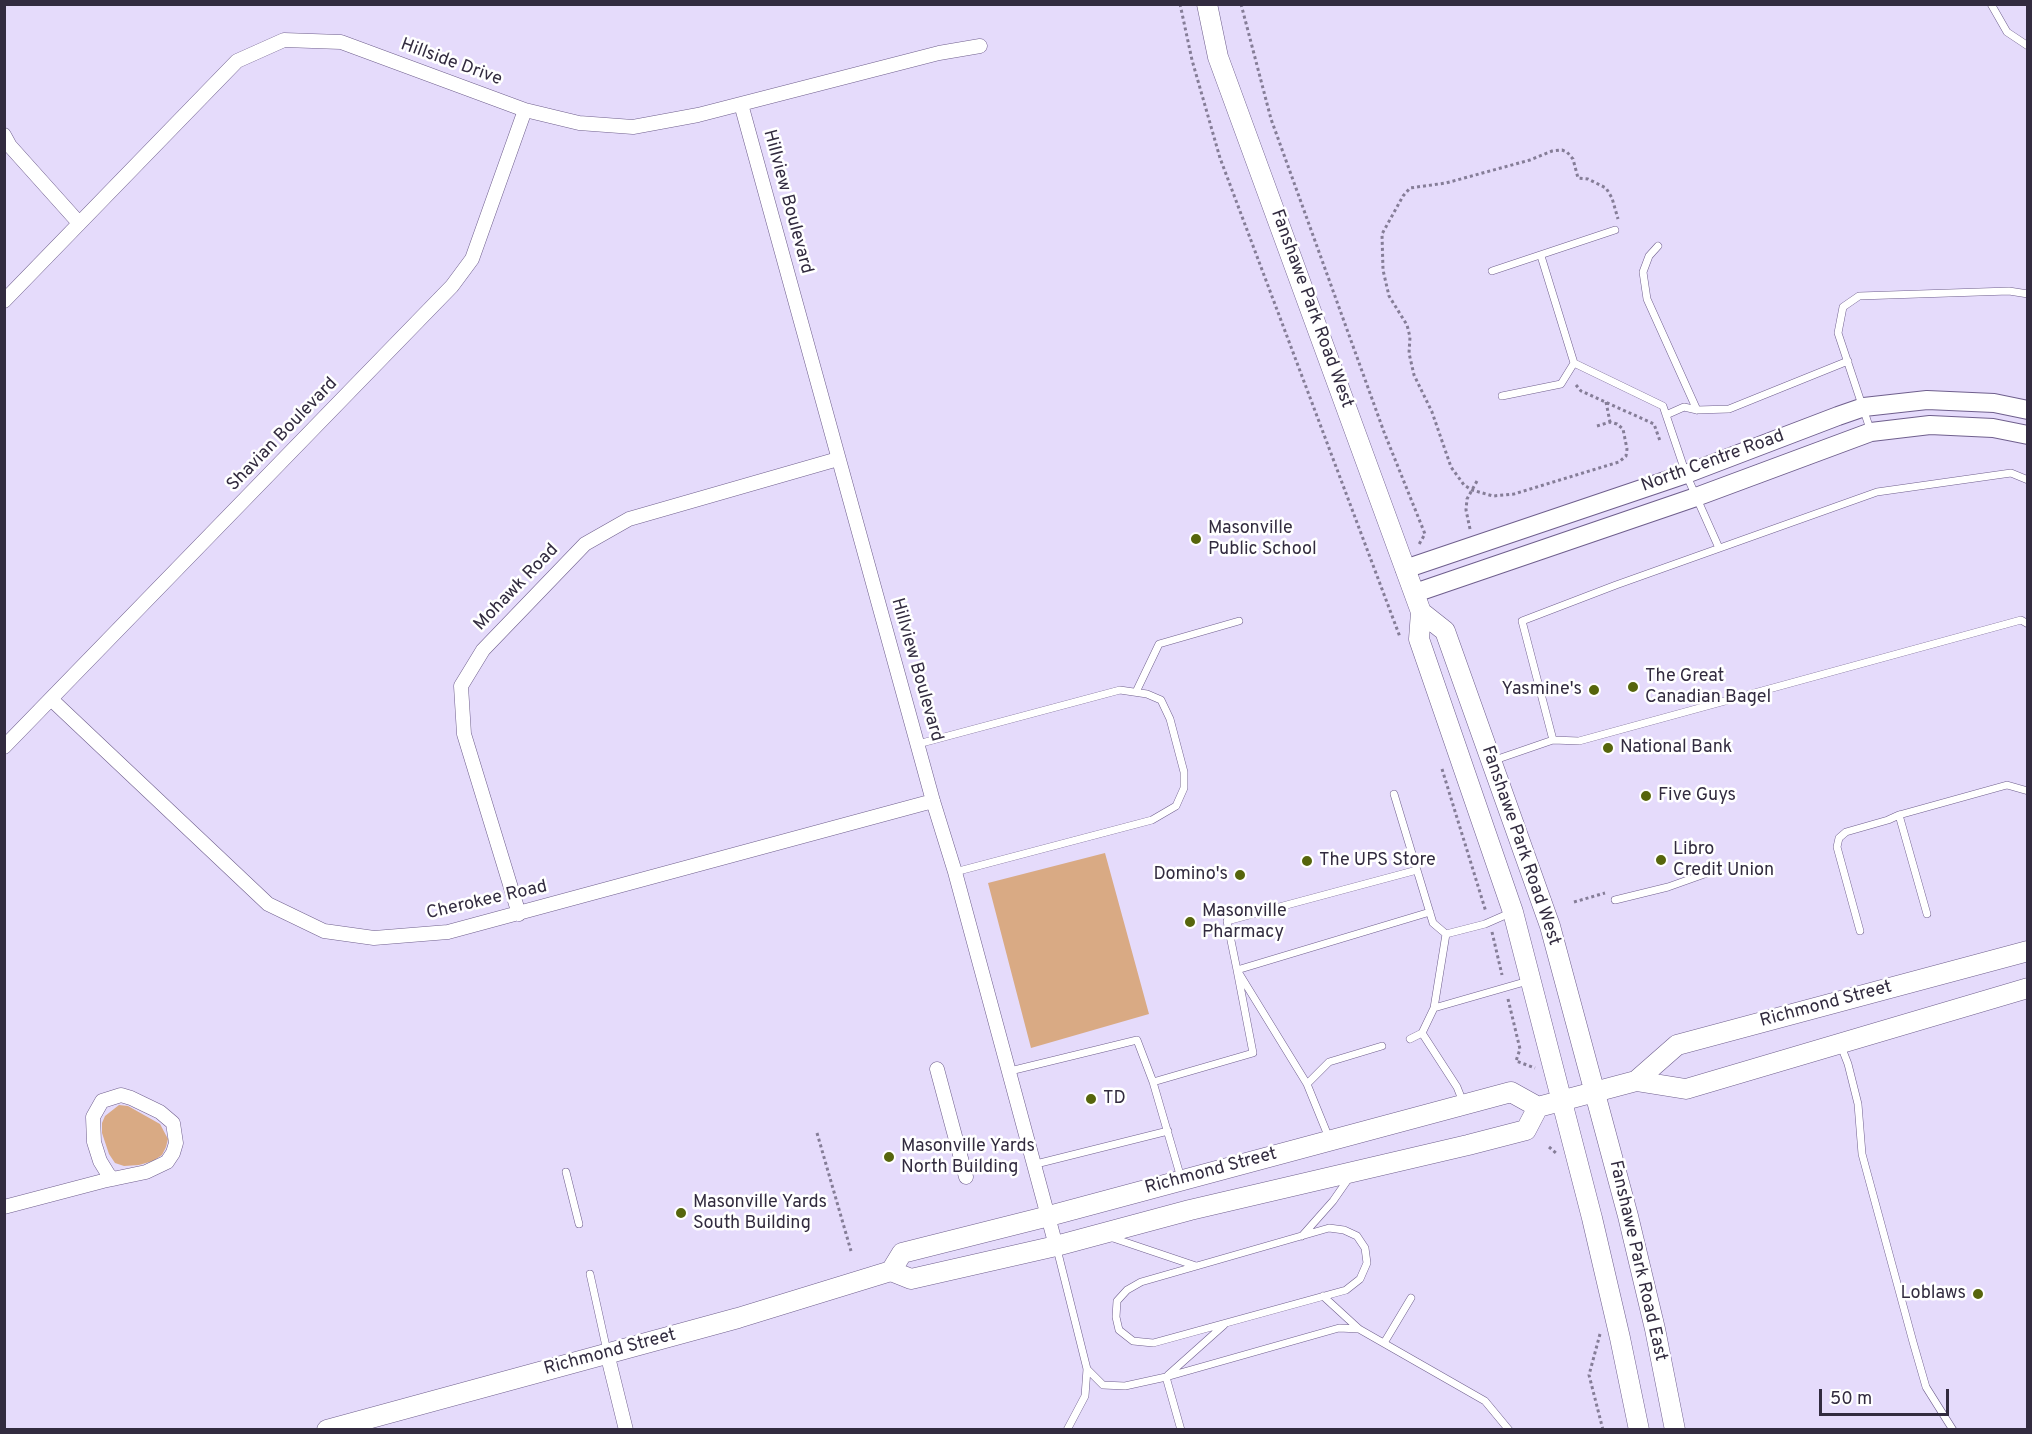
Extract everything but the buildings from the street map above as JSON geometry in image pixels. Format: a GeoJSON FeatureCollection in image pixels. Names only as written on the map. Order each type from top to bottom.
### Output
{"type":"FeatureCollection","features":[{"type":"Feature","properties":{"kind":"main road","name":"Fanshawe Park Road West"},"geometry":{"type":"LineString","coordinates":[[1207,4],[1218,57],[1418,603],[1419,639],[1513,912],[1562,1102]]}},
{"type":"Feature","properties":{"kind":"main road","name":"Fanshawe Park Road West"},"geometry":{"type":"LineString","coordinates":[[1418,603],[1445,631],[1550,926],[1596,1093]]}},
{"type":"Feature","properties":{"kind":"main road","name":"Richmond Street"},"geometry":{"type":"LineString","coordinates":[[891,1271],[902,1252],[1049,1216],[1511,1092],[1538,1107],[1596,1093],[1636,1081],[1677,1045],[2028,951]]}},
{"type":"Feature","properties":{"kind":"main road","name":"Richmond Street"},"geometry":{"type":"LineString","coordinates":[[1636,1081],[1686,1089],[2028,988]]}},
{"type":"Feature","properties":{"kind":"main road","name":"Fanshawe Park Road East"},"geometry":{"type":"LineString","coordinates":[[1596,1093],[1652,1318],[1675,1430]]}},
{"type":"Feature","properties":{"kind":"main road","name":"Fanshawe Park Road East"},"geometry":{"type":"LineString","coordinates":[[1562,1102],[1620,1338],[1639,1430]]}},
{"type":"Feature","properties":{"kind":"main road","name":"Richmond Street"},"geometry":{"type":"LineString","coordinates":[[327,1430],[738,1318],[891,1271],[911,1279],[1103,1235],[1190,1210],[1526,1130],[1538,1107]]}},
{"type":"Feature","properties":{"kind":"street","name":"Hillside Drive"},"geometry":{"type":"LineString","coordinates":[[4,301],[237,61],[284,40],[341,42],[525,110],[579,123],[633,127],[698,115],[939,52],[980,45]]}},
{"type":"Feature","properties":{"kind":"street","name":"Hillview Boulevard"},"geometry":{"type":"LineString","coordinates":[[741,104],[933,801],[1010,1071],[1056,1246]]}},
{"type":"Feature","properties":{"kind":"street","name":"Shavian Boulevard"},"geometry":{"type":"LineString","coordinates":[[4,747],[452,286],[472,259],[525,110]]}},
{"type":"Feature","properties":{"kind":"street"},"geometry":{"type":"LineString","coordinates":[[4,135],[10,146],[79,223]]}},
{"type":"Feature","properties":{"kind":"street","name":"North Centre Road"},"geometry":{"type":"LineString","coordinates":[[1405,569],[1686,474],[1864,407],[1927,400],[1994,403],[2028,410]]}},
{"type":"Feature","properties":{"kind":"street","name":"North Centre Road"},"geometry":{"type":"LineString","coordinates":[[1418,603],[1872,432],[1930,425],[1993,428],[2028,435]]}},
{"type":"Feature","properties":{"kind":"street","name":"Mohawk Road"},"geometry":{"type":"LineString","coordinates":[[519,914],[464,734],[461,687],[483,650],[585,544],[629,519],[838,459]]}},
{"type":"Feature","properties":{"kind":"street","name":"Cherokee Road"},"geometry":{"type":"LineString","coordinates":[[52,700],[268,904],[324,931],[374,938],[448,932],[933,801]]}},
{"type":"Feature","properties":{"kind":"street"},"geometry":{"type":"LineString","coordinates":[[937,1069],[966,1177]]}},
{"type":"Feature","properties":{"kind":"street"},"geometry":{"type":"LineString","coordinates":[[4,1208],[157,1169],[167,1162],[173,1154],[176,1143],[172,1123],[160,1112],[121,1095],[102,1101],[93,1117],[94,1142],[100,1161],[113,1179]]}},
{"type":"Feature","properties":{"kind":"street"},"geometry":{"type":"LineString","coordinates":[[607,1353],[626,1430]]}},
{"type":"Feature","properties":{"kind":"lane"},"geometry":{"type":"LineString","coordinates":[[1991,4],[2007,32],[2028,46]]}},
{"type":"Feature","properties":{"kind":"lane"},"geometry":{"type":"LineString","coordinates":[[1492,271],[1615,230]]}},
{"type":"Feature","properties":{"kind":"lane"},"geometry":{"type":"LineString","coordinates":[[1658,246],[1649,256],[1643,272],[1647,299],[1697,410]]}},
{"type":"Feature","properties":{"kind":"lane"},"geometry":{"type":"LineString","coordinates":[[1541,256],[1574,363],[1663,406],[1686,474],[1719,548]]}},
{"type":"Feature","properties":{"kind":"lane"},"geometry":{"type":"LineString","coordinates":[[1872,432],[1838,333],[1843,307],[1860,296],[2009,291],[2028,294]]}},
{"type":"Feature","properties":{"kind":"lane"},"geometry":{"type":"LineString","coordinates":[[1666,415],[1684,407],[1697,410],[1729,409],[1848,361]]}},
{"type":"Feature","properties":{"kind":"lane"},"geometry":{"type":"LineString","coordinates":[[1502,396],[1561,384],[1574,363]]}},
{"type":"Feature","properties":{"kind":"lane"},"geometry":{"type":"LineString","coordinates":[[1553,740],[1522,621],[1877,492],[2011,473],[2028,480]]}},
{"type":"Feature","properties":{"kind":"lane"},"geometry":{"type":"LineString","coordinates":[[1491,761],[1553,740],[1579,741],[2020,620],[2028,624]]}},
{"type":"Feature","properties":{"kind":"lane"},"geometry":{"type":"LineString","coordinates":[[1136,692],[1159,644],[1239,621]]}},
{"type":"Feature","properties":{"kind":"lane"},"geometry":{"type":"LineString","coordinates":[[918,744],[1120,690],[1136,692],[1161,700],[1170,718],[1184,772],[1184,788],[1176,806],[1152,820],[955,872]]}},
{"type":"Feature","properties":{"kind":"lane"},"geometry":{"type":"LineString","coordinates":[[1860,932],[1837,847],[1839,838],[1846,832],[2007,785],[2028,791]]}},
{"type":"Feature","properties":{"kind":"lane"},"geometry":{"type":"LineString","coordinates":[[1394,794],[1433,923],[1446,934]]}},
{"type":"Feature","properties":{"kind":"lane"},"geometry":{"type":"LineString","coordinates":[[1899,815],[1927,914]]}},
{"type":"Feature","properties":{"kind":"lane"},"geometry":{"type":"LineString","coordinates":[[1153,1082],[1253,1053],[1227,921],[1417,870]]}},
{"type":"Feature","properties":{"kind":"lane"},"geometry":{"type":"LineString","coordinates":[[1615,900],[1668,887],[1713,871]]}},
{"type":"Feature","properties":{"kind":"lane"},"geometry":{"type":"LineString","coordinates":[[1237,970],[1430,912]]}},
{"type":"Feature","properties":{"kind":"lane"},"geometry":{"type":"LineString","coordinates":[[1446,934],[1490,922],[1513,912]]}},
{"type":"Feature","properties":{"kind":"lane"},"geometry":{"type":"LineString","coordinates":[[1410,1039],[1422,1033],[1434,1008],[1446,934]]}},
{"type":"Feature","properties":{"kind":"lane"},"geometry":{"type":"LineString","coordinates":[[1237,970],[1307,1084],[1330,1140]]}},
{"type":"Feature","properties":{"kind":"lane"},"geometry":{"type":"LineString","coordinates":[[1434,1008],[1531,980]]}},
{"type":"Feature","properties":{"kind":"lane"},"geometry":{"type":"LineString","coordinates":[[1422,1033],[1457,1087],[1464,1105]]}},
{"type":"Feature","properties":{"kind":"lane"},"geometry":{"type":"LineString","coordinates":[[1010,1071],[1137,1040],[1153,1082],[1181,1180]]}},
{"type":"Feature","properties":{"kind":"lane"},"geometry":{"type":"LineString","coordinates":[[1840,1043],[1858,1104],[1862,1154],[1867,1174],[1926,1387],[1953,1430]]}},
{"type":"Feature","properties":{"kind":"lane"},"geometry":{"type":"LineString","coordinates":[[1307,1084],[1329,1062],[1382,1046]]}},
{"type":"Feature","properties":{"kind":"lane"},"geometry":{"type":"LineString","coordinates":[[1035,1164],[1168,1131]]}},
{"type":"Feature","properties":{"kind":"lane"},"geometry":{"type":"LineString","coordinates":[[566,1172],[579,1224]]}},
{"type":"Feature","properties":{"kind":"lane"},"geometry":{"type":"LineString","coordinates":[[1302,1236],[1333,1201],[1353,1172]]}},
{"type":"Feature","properties":{"kind":"lane"},"geometry":{"type":"LineString","coordinates":[[1329,1228],[1344,1230],[1357,1236],[1365,1248],[1367,1263],[1360,1279],[1346,1290],[1153,1343],[1133,1341],[1119,1330],[1116,1317],[1117,1301],[1127,1290],[1141,1282],[1196,1266],[1329,1228]]}},
{"type":"Feature","properties":{"kind":"lane"},"geometry":{"type":"LineString","coordinates":[[1103,1235],[1196,1266]]}},
{"type":"Feature","properties":{"kind":"lane"},"geometry":{"type":"LineString","coordinates":[[1056,1246],[1087,1368],[1085,1396],[1067,1430]]}},
{"type":"Feature","properties":{"kind":"lane"},"geometry":{"type":"LineString","coordinates":[[590,1274],[607,1353]]}},
{"type":"Feature","properties":{"kind":"lane"},"geometry":{"type":"LineString","coordinates":[[1323,1296],[1359,1329],[1485,1401],[1509,1430]]}},
{"type":"Feature","properties":{"kind":"lane"},"geometry":{"type":"LineString","coordinates":[[1384,1343],[1411,1298]]}},
{"type":"Feature","properties":{"kind":"lane"},"geometry":{"type":"LineString","coordinates":[[1166,1377],[1227,1322]]}},
{"type":"Feature","properties":{"kind":"lane"},"geometry":{"type":"LineString","coordinates":[[1087,1368],[1102,1385],[1125,1386],[1166,1377],[1339,1328],[1359,1329]]}},
{"type":"Feature","properties":{"kind":"lane"},"geometry":{"type":"LineString","coordinates":[[1166,1377],[1181,1430]]}},
{"type":"Feature","properties":{"kind":"path"},"geometry":{"type":"LineString","coordinates":[[1180,4],[1192,60],[1220,158],[1401,640]]}},
{"type":"Feature","properties":{"kind":"path"},"geometry":{"type":"LineString","coordinates":[[1241,4],[1271,119],[1282,151],[1384,432],[1425,534],[1405,569]]}},
{"type":"Feature","properties":{"kind":"path"},"geometry":{"type":"LineString","coordinates":[[1597,426],[1610,423],[1617,424],[1623,429],[1627,449],[1626,456],[1619,462],[1514,494],[1492,496],[1472,490],[1458,478],[1451,467],[1432,412],[1414,375],[1409,353],[1410,337],[1407,325],[1389,296],[1382,262],[1382,234],[1403,196],[1410,188],[1446,183],[1562,150],[1573,159],[1578,178],[1587,179],[1606,188],[1612,198],[1621,229],[1615,230]]}},
{"type":"Feature","properties":{"kind":"path"},"geometry":{"type":"LineString","coordinates":[[1576,385],[1581,391],[1654,424],[1661,442]]}},
{"type":"Feature","properties":{"kind":"path"},"geometry":{"type":"LineString","coordinates":[[1606,402],[1610,423]]}},
{"type":"Feature","properties":{"kind":"path"},"geometry":{"type":"LineString","coordinates":[[1470,529],[1466,510],[1467,499],[1478,481]]}},
{"type":"Feature","properties":{"kind":"path"},"geometry":{"type":"LineString","coordinates":[[1441,764],[1490,922],[1520,1049],[1516,1060],[1535,1068]]}},
{"type":"Feature","properties":{"kind":"path"},"geometry":{"type":"LineString","coordinates":[[1574,902],[1607,892]]}},
{"type":"Feature","properties":{"kind":"path"},"geometry":{"type":"LineString","coordinates":[[817,1133],[851,1251]]}},
{"type":"Feature","properties":{"kind":"path"},"geometry":{"type":"LineString","coordinates":[[1550,1147],[1558,1156]]}},
{"type":"Feature","properties":{"kind":"path"},"geometry":{"type":"LineString","coordinates":[[1601,1326],[1589,1375],[1603,1430]]}},
{"type":"Feature","properties":{"kind":"shaded area"},"geometry":{"type":"Polygon","coordinates":[[[1105,853],[1149,1014],[1031,1048],[988,883],[1105,853]]]}},
{"type":"Feature","properties":{"kind":"shaded area"},"geometry":{"type":"Polygon","coordinates":[[[119,1105],[128,1106],[160,1124],[168,1139],[162,1155],[153,1161],[139,1165],[124,1166],[115,1163],[109,1154],[102,1133],[102,1123],[105,1116],[119,1105]]]}},
{"type":"Feature","properties":{"kind":"place","name":"Masonville Public School"},"geometry":{"type":"Point","coordinates":[1196,539]}},
{"type":"Feature","properties":{"kind":"place","name":"The Great Canadian Bagel"},"geometry":{"type":"Point","coordinates":[1633,687]}},
{"type":"Feature","properties":{"kind":"place","name":"Yasmine's"},"geometry":{"type":"Point","coordinates":[1594,690]}},
{"type":"Feature","properties":{"kind":"place","name":"National Bank"},"geometry":{"type":"Point","coordinates":[1608,748]}},
{"type":"Feature","properties":{"kind":"place","name":"Five Guys"},"geometry":{"type":"Point","coordinates":[1646,796]}},
{"type":"Feature","properties":{"kind":"place","name":"Libro Credit Union"},"geometry":{"type":"Point","coordinates":[1661,860]}},
{"type":"Feature","properties":{"kind":"place","name":"The UPS Store"},"geometry":{"type":"Point","coordinates":[1307,861]}},
{"type":"Feature","properties":{"kind":"place","name":"Domino's"},"geometry":{"type":"Point","coordinates":[1240,875]}},
{"type":"Feature","properties":{"kind":"place","name":"Masonville Pharmacy"},"geometry":{"type":"Point","coordinates":[1190,922]}},
{"type":"Feature","properties":{"kind":"place","name":"TD"},"geometry":{"type":"Point","coordinates":[1091,1099]}},
{"type":"Feature","properties":{"kind":"place","name":"Masonville Yards North Building"},"geometry":{"type":"Point","coordinates":[889,1157]}},
{"type":"Feature","properties":{"kind":"place","name":"Masonville Yards South Building"},"geometry":{"type":"Point","coordinates":[681,1213]}},
{"type":"Feature","properties":{"kind":"place","name":"Loblaws"},"geometry":{"type":"Point","coordinates":[1978,1294]}}]}
